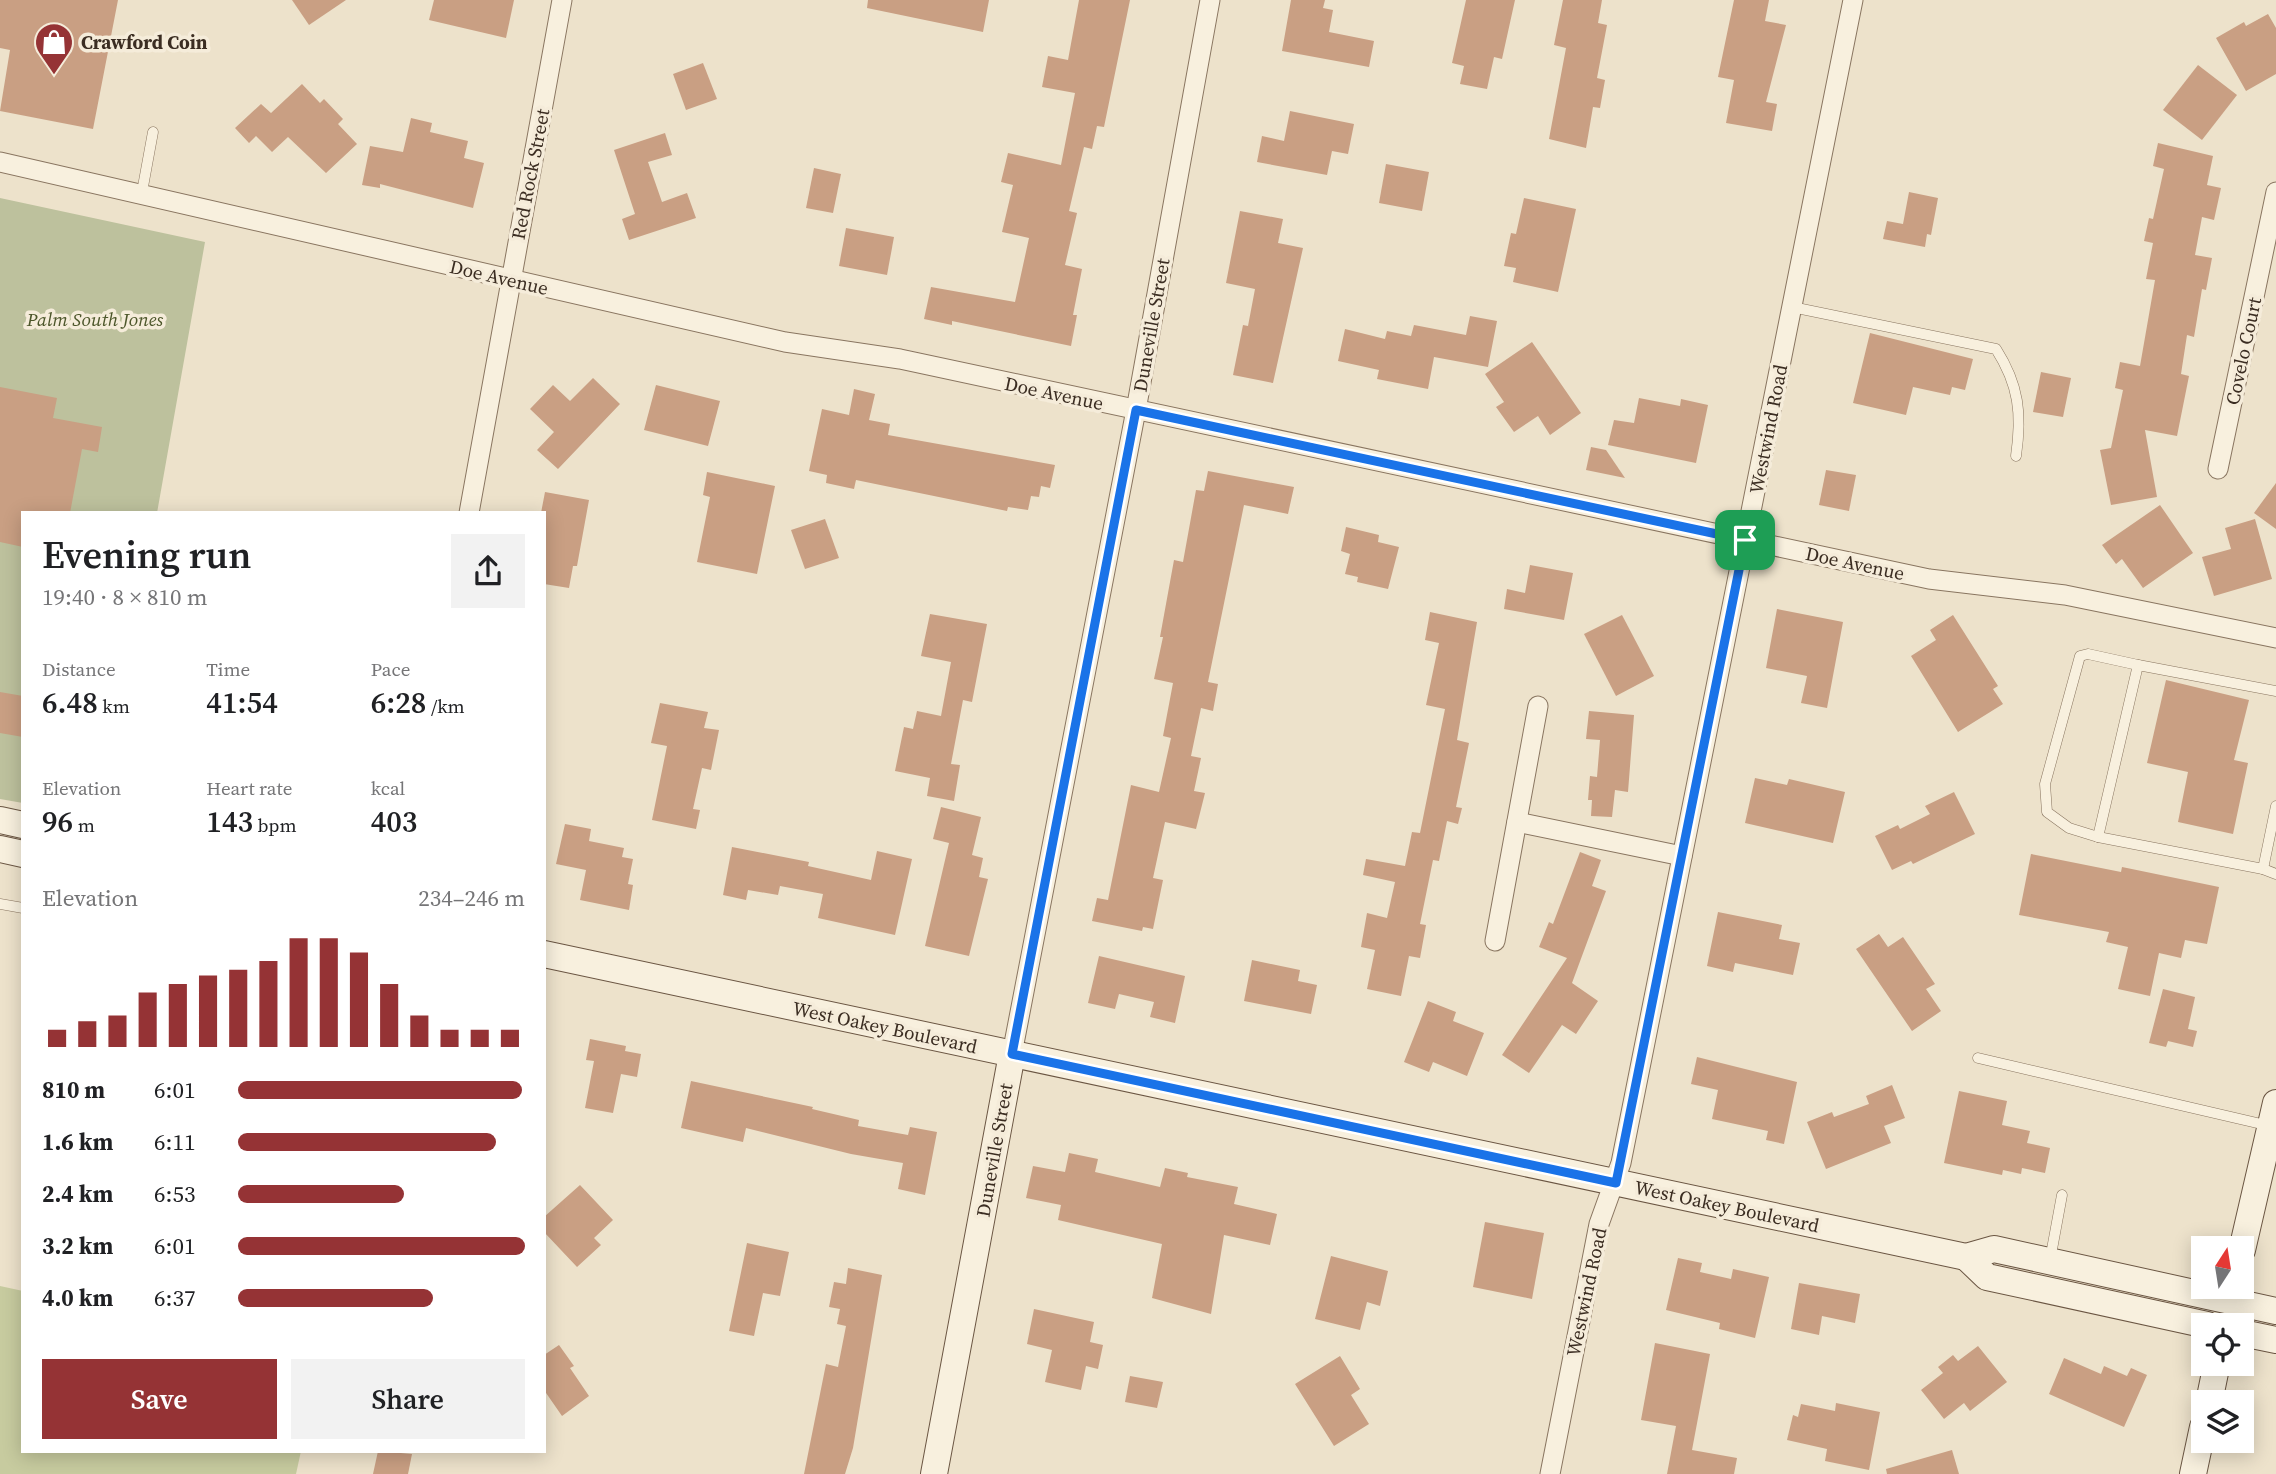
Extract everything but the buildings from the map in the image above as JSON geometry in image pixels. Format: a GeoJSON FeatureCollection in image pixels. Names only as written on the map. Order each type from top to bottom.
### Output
{"type":"FeatureCollection","features":[{"type":"Feature","properties":{"kind":"main road"},"geometry":{"type":"LineString","coordinates":[[0,820],[21,825]]}},
{"type":"Feature","properties":{"kind":"main road"},"geometry":{"type":"LineString","coordinates":[[0,849],[21,854]]}},
{"type":"Feature","properties":{"kind":"main road","name":"West Oakey Boulevard"},"geometry":{"type":"LineString","coordinates":[[546,954],[1966,1257],[1994,1249],[2229,1304],[2276,1311]]}},
{"type":"Feature","properties":{"kind":"main road","name":"Duneville Street"},"geometry":{"type":"LineString","coordinates":[[934,1474],[1012,1054]]}},
{"type":"Feature","properties":{"kind":"main road"},"geometry":{"type":"LineString","coordinates":[[2246,1236],[2270,1159],[2273,1114]]}},
{"type":"Feature","properties":{"kind":"main road","name":"West Oakey Boulevard"},"geometry":{"type":"LineString","coordinates":[[1966,1257],[1987,1276],[2191,1321]]}},
{"type":"Feature","properties":{"kind":"main road"},"geometry":{"type":"LineString","coordinates":[[2254,1335],[2276,1340]]}},
{"type":"Feature","properties":{"kind":"main road"},"geometry":{"type":"LineString","coordinates":[[2193,1474],[2197,1453]]}},
{"type":"Feature","properties":{"kind":"street","name":"Red Rock Street"},"geometry":{"type":"LineString","coordinates":[[469,511],[562,0]]}},
{"type":"Feature","properties":{"kind":"street","name":"Duneville Street"},"geometry":{"type":"LineString","coordinates":[[1012,1054],[1136,410],[1210,0]]}},
{"type":"Feature","properties":{"kind":"street","name":"Westwind Road"},"geometry":{"type":"LineString","coordinates":[[1550,1474],[1599,1224],[1616,1183],[1853,0]]}},
{"type":"Feature","properties":{"kind":"street","name":"Doe Avenue"},"geometry":{"type":"LineString","coordinates":[[0,162],[142,192],[785,342],[900,359],[1929,579],[2065,595],[2276,638]]}},
{"type":"Feature","properties":{"kind":"street","name":"Covelo Court"},"geometry":{"type":"LineString","coordinates":[[2218,469],[2274,214],[2276,192]]}},
{"type":"Feature","properties":{"kind":"street"},"geometry":{"type":"LineString","coordinates":[[1495,941],[1538,706]]}},
{"type":"Feature","properties":{"kind":"street"},"geometry":{"type":"LineString","coordinates":[[1517,822],[1682,856]]}},
{"type":"Feature","properties":{"kind":"lane"},"geometry":{"type":"LineString","coordinates":[[142,192],[153,132]]}},
{"type":"Feature","properties":{"kind":"lane"},"geometry":{"type":"LineString","coordinates":[[1792,307],[1996,349],[2012,375],[2021,423],[2016,456]]}},
{"type":"Feature","properties":{"kind":"lane"},"geometry":{"type":"LineString","coordinates":[[2276,691],[2088,654],[2080,656],[2045,784],[2047,813],[2069,828],[2098,837],[2263,869],[2276,874]]}},
{"type":"Feature","properties":{"kind":"lane"},"geometry":{"type":"LineString","coordinates":[[2098,837],[2138,665]]}},
{"type":"Feature","properties":{"kind":"lane"},"geometry":{"type":"LineString","coordinates":[[2263,869],[2276,806]]}},
{"type":"Feature","properties":{"kind":"lane"},"geometry":{"type":"LineString","coordinates":[[0,904],[21,908]]}},
{"type":"Feature","properties":{"kind":"lane"},"geometry":{"type":"LineString","coordinates":[[1978,1058],[2273,1114]]}},
{"type":"Feature","properties":{"kind":"lane"},"geometry":{"type":"LineString","coordinates":[[2050,1261],[2062,1195]]}},
{"type":"Feature","properties":{"kind":"green space","name":"Palm South Jones"},"geometry":{"type":"Polygon","coordinates":[[[0,198],[205,242],[157,511],[21,511],[21,803],[0,799],[0,198]]]}},
{"type":"Feature","properties":{"kind":"green space"},"geometry":{"type":"Polygon","coordinates":[[[0,1286],[21,1291],[21,1453],[301,1453],[296,1474],[0,1474],[0,1286]]]}},
{"type":"Feature","properties":{"kind":"place","name":"Crawford Coin"},"geometry":{"type":"Point","coordinates":[54,76]}},
{"type":"Feature","properties":{"kind":"route"},"geometry":{"type":"LineString","coordinates":[[1136,410],[1745,540],[1616,1183],[1012,1054],[1136,410]]}}]}
